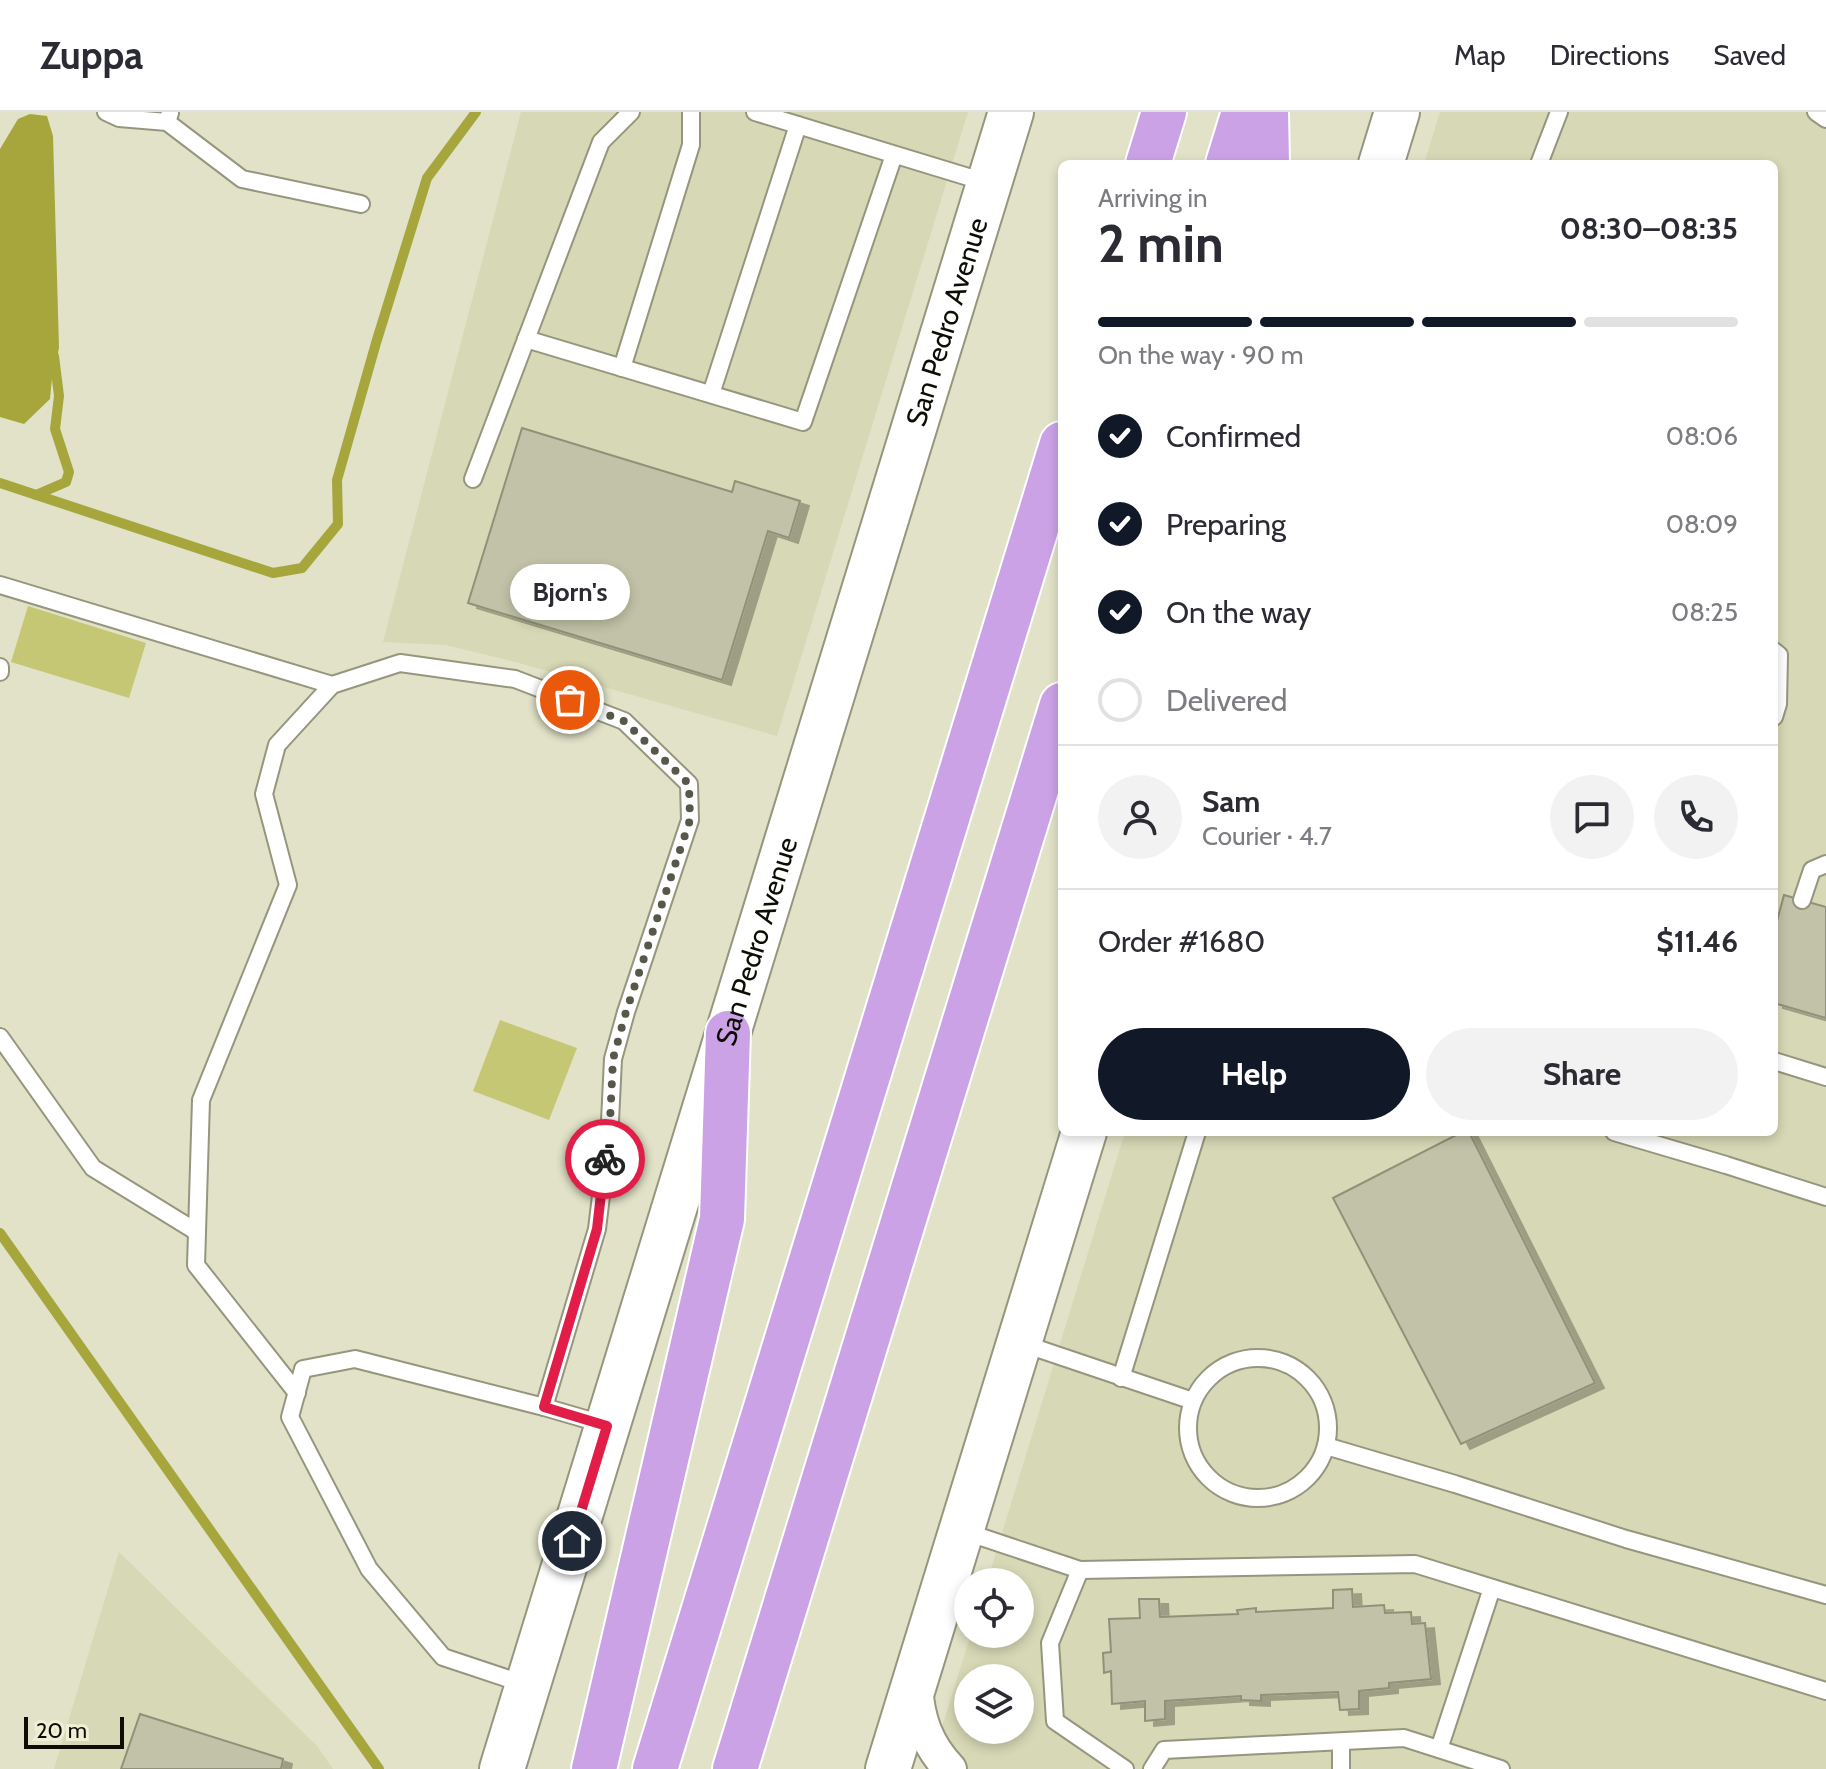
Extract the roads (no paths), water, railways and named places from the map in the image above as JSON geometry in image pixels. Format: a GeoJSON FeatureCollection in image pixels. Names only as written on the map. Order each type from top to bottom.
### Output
{"type":"FeatureCollection","features":[{"type":"Feature","properties":{"kind":"highway"},"geometry":{"type":"LineString","coordinates":[[1149,160],[1164,112]]}},
{"type":"Feature","properties":{"kind":"highway"},"geometry":{"type":"LineString","coordinates":[[1229,160],[1244,112]]}},
{"type":"Feature","properties":{"kind":"highway"},"geometry":{"type":"LineString","coordinates":[[1266,112],[1267,160]]}},
{"type":"Feature","properties":{"kind":"highway"},"geometry":{"type":"LineString","coordinates":[[655,1769],[1058,457]]}},
{"type":"Feature","properties":{"kind":"highway"},"geometry":{"type":"LineString","coordinates":[[735,1769],[1058,718]]}},
{"type":"Feature","properties":{"kind":"highway"},"geometry":{"type":"LineString","coordinates":[[594,1769],[722,1219],[728,1033]]}},
{"type":"Feature","properties":{"kind":"main road","name":"San Pedro Avenue"},"geometry":{"type":"LineString","coordinates":[[502,1769],[1011,112]]}},
{"type":"Feature","properties":{"kind":"main road"},"geometry":{"type":"LineString","coordinates":[[1382,160],[1397,112]]}},
{"type":"Feature","properties":{"kind":"main road"},"geometry":{"type":"LineString","coordinates":[[888,1769],[1083,1136]]}},
{"type":"Feature","properties":{"kind":"street"},"geometry":{"type":"LineString","coordinates":[[915,1680],[924,1730],[930,1744],[950,1769]]}},
{"type":"Feature","properties":{"kind":"lane"},"geometry":{"type":"LineString","coordinates":[[106,112],[119,118],[169,117],[242,179],[361,204]]}},
{"type":"Feature","properties":{"kind":"lane"},"geometry":{"type":"LineString","coordinates":[[473,479],[601,142],[631,112]]}},
{"type":"Feature","properties":{"kind":"lane"},"geometry":{"type":"LineString","coordinates":[[622,368],[691,145],[691,112]]}},
{"type":"Feature","properties":{"kind":"lane"},"geometry":{"type":"LineString","coordinates":[[755,112],[989,184]]}},
{"type":"Feature","properties":{"kind":"lane"},"geometry":{"type":"LineString","coordinates":[[1541,160],[1559,112]]}},
{"type":"Feature","properties":{"kind":"lane"},"geometry":{"type":"LineString","coordinates":[[1816,112],[1826,119]]}},
{"type":"Feature","properties":{"kind":"lane"},"geometry":{"type":"LineString","coordinates":[[711,394],[798,125]]}},
{"type":"Feature","properties":{"kind":"lane"},"geometry":{"type":"LineString","coordinates":[[526,339],[803,422],[894,155]]}},
{"type":"Feature","properties":{"kind":"lane"},"geometry":{"type":"LineString","coordinates":[[0,585],[332,685]]}},
{"type":"Feature","properties":{"kind":"lane"},"geometry":{"type":"LineString","coordinates":[[1778,654],[1778,704]]}},
{"type":"Feature","properties":{"kind":"lane"},"geometry":{"type":"LineString","coordinates":[[297,1393],[196,1265],[201,1100],[288,885],[264,794],[277,745],[332,685],[400,663],[515,679],[624,721],[689,784],[690,820],[613,1059],[610,1121],[597,1229],[544,1407]]}},
{"type":"Feature","properties":{"kind":"lane"},"geometry":{"type":"LineString","coordinates":[[1802,900],[1812,870],[1826,864]]}},
{"type":"Feature","properties":{"kind":"lane"},"geometry":{"type":"LineString","coordinates":[[0,1037],[93,1168],[197,1232]]}},
{"type":"Feature","properties":{"kind":"lane"},"geometry":{"type":"LineString","coordinates":[[1778,1062],[1826,1077]]}},
{"type":"Feature","properties":{"kind":"lane"},"geometry":{"type":"LineString","coordinates":[[1121,1378],[1196,1136]]}},
{"type":"Feature","properties":{"kind":"lane"},"geometry":{"type":"LineString","coordinates":[[1628,1136],[1826,1197]]}},
{"type":"Feature","properties":{"kind":"lane"},"geometry":{"type":"LineString","coordinates":[[1019,1342],[1193,1401]]}},
{"type":"Feature","properties":{"kind":"lane"},"geometry":{"type":"LineString","coordinates":[[1262,1358],[1283,1362],[1302,1373],[1317,1389],[1326,1409],[1326,1446],[1314,1470],[1298,1486],[1277,1495],[1255,1498],[1233,1493],[1213,1482],[1199,1465],[1190,1445],[1188,1423],[1193,1401],[1204,1382],[1220,1368],[1240,1360],[1262,1358]]}},
{"type":"Feature","properties":{"kind":"lane"},"geometry":{"type":"LineString","coordinates":[[528,1685],[443,1657],[369,1569],[290,1417],[303,1369],[355,1359],[607,1426]]}},
{"type":"Feature","properties":{"kind":"lane"},"geometry":{"type":"LineString","coordinates":[[1326,1446],[1626,1539],[1826,1595]]}},
{"type":"Feature","properties":{"kind":"lane"},"geometry":{"type":"LineString","coordinates":[[962,1530],[1080,1570],[1415,1564],[1826,1691]]}},
{"type":"Feature","properties":{"kind":"lane"},"geometry":{"type":"LineString","coordinates":[[1080,1570],[1050,1643],[1055,1721],[1125,1769]]}},
{"type":"Feature","properties":{"kind":"lane"},"geometry":{"type":"LineString","coordinates":[[1439,1749],[1492,1588]]}},
{"type":"Feature","properties":{"kind":"lane"},"geometry":{"type":"LineString","coordinates":[[1152,1769],[1164,1750],[1404,1738],[1501,1769]]}},
{"type":"Feature","properties":{"kind":"lane"},"geometry":{"type":"LineString","coordinates":[[1341,1742],[1341,1769]]}},
{"type":"Feature","properties":{"kind":"waterway"},"geometry":{"type":"LineString","coordinates":[[0,483],[273,573],[302,568],[338,524],[337,480],[427,178],[476,112]]}},
{"type":"Feature","properties":{"kind":"waterway"},"geometry":{"type":"LineString","coordinates":[[36,495],[66,482],[69,472],[55,429],[59,396],[54,356]]}},
{"type":"Feature","properties":{"kind":"waterway"},"geometry":{"type":"LineString","coordinates":[[0,1233],[379,1769]]}},
{"type":"Feature","properties":{"kind":"place","name":"Bjorn's"},"geometry":{"type":"Point","coordinates":[570,700]}}]}
